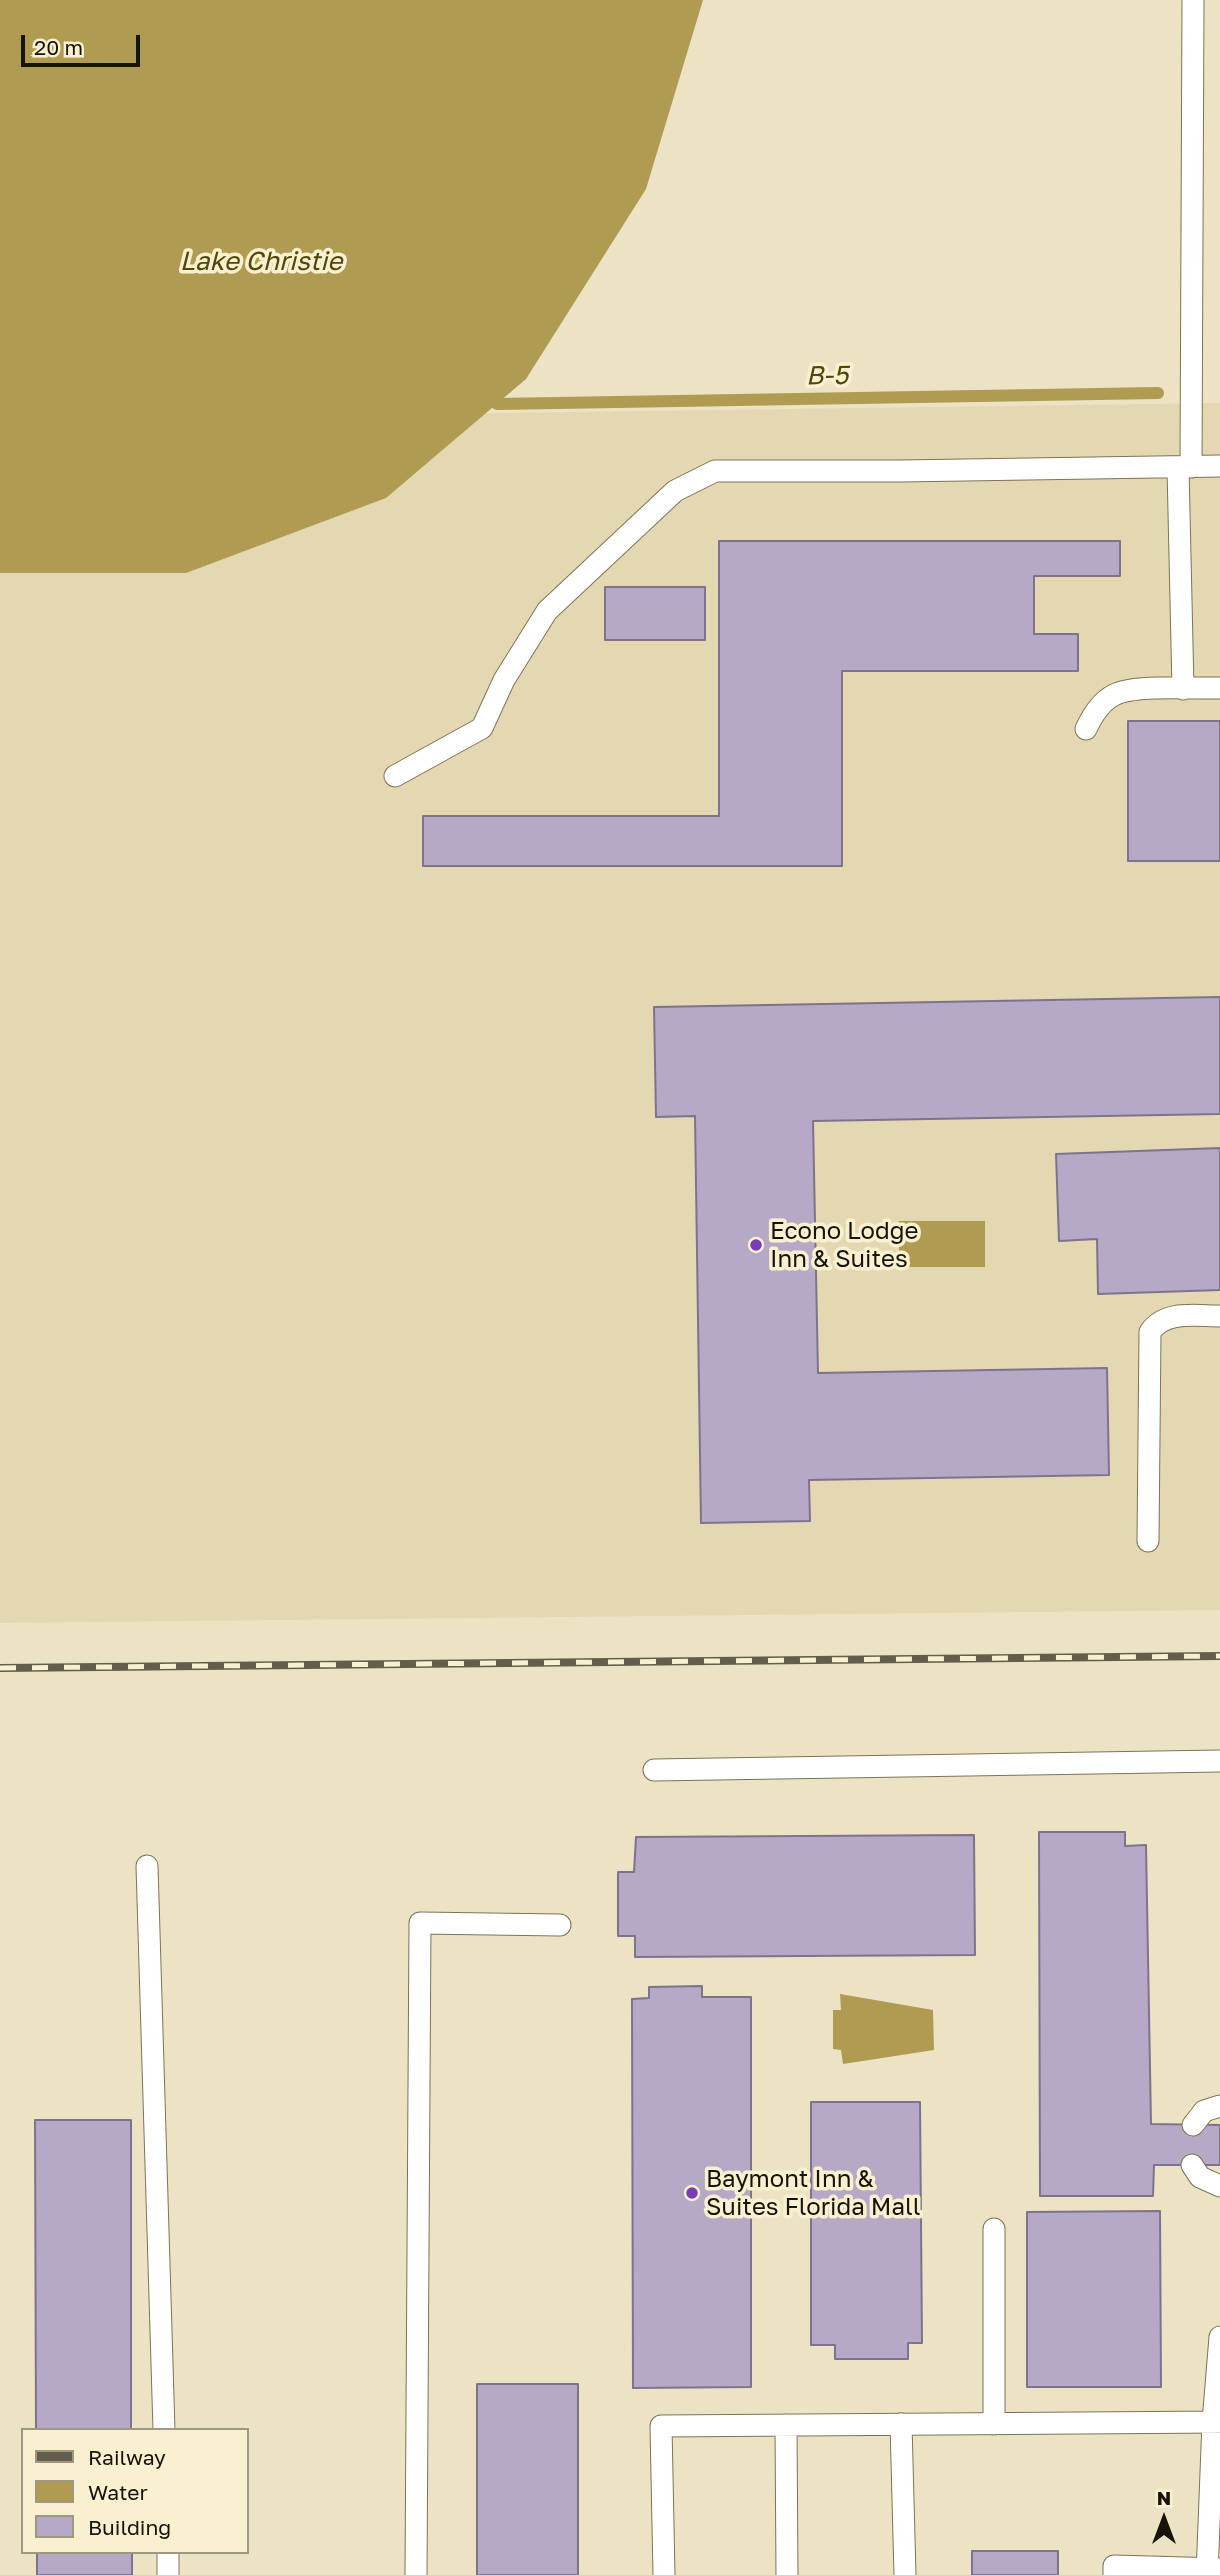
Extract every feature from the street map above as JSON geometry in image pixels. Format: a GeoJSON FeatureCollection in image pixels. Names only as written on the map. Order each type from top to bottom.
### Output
{"type":"FeatureCollection","features":[{"type":"Feature","properties":{"kind":"lane"},"geometry":{"type":"LineString","coordinates":[[1183,689],[1193,0]]}},
{"type":"Feature","properties":{"kind":"lane"},"geometry":{"type":"LineString","coordinates":[[395,776],[482,728],[504,680],[547,611],[675,491],[715,471],[1220,466]]}},
{"type":"Feature","properties":{"kind":"lane"},"geometry":{"type":"LineString","coordinates":[[1086,729],[1101,704],[1114,695],[1130,690],[1220,688]]}},
{"type":"Feature","properties":{"kind":"lane"},"geometry":{"type":"LineString","coordinates":[[1148,1541],[1150,1332],[1156,1323],[1166,1318],[1220,1316]]}},
{"type":"Feature","properties":{"kind":"lane"},"geometry":{"type":"LineString","coordinates":[[654,1770],[1220,1761]]}},
{"type":"Feature","properties":{"kind":"lane"},"geometry":{"type":"LineString","coordinates":[[147,1866],[164,2428]]}},
{"type":"Feature","properties":{"kind":"lane"},"geometry":{"type":"LineString","coordinates":[[416,2575],[420,1923],[560,1925]]}},
{"type":"Feature","properties":{"kind":"lane"},"geometry":{"type":"LineString","coordinates":[[1193,2124],[1204,2111],[1220,2106]]}},
{"type":"Feature","properties":{"kind":"lane"},"geometry":{"type":"LineString","coordinates":[[1192,2165],[1200,2177],[1220,2186]]}},
{"type":"Feature","properties":{"kind":"lane"},"geometry":{"type":"LineString","coordinates":[[993,2424],[994,2229]]}},
{"type":"Feature","properties":{"kind":"lane"},"geometry":{"type":"LineString","coordinates":[[1114,2575],[1114,2566],[1211,2571],[1220,2337]]}},
{"type":"Feature","properties":{"kind":"lane"},"geometry":{"type":"LineString","coordinates":[[664,2575],[662,2426],[1216,2422]]}},
{"type":"Feature","properties":{"kind":"lane"},"geometry":{"type":"LineString","coordinates":[[901,2424],[905,2575]]}},
{"type":"Feature","properties":{"kind":"lane"},"geometry":{"type":"LineString","coordinates":[[786,2425],[787,2575]]}},
{"type":"Feature","properties":{"kind":"lane"},"geometry":{"type":"LineString","coordinates":[[168,2554],[168,2575]]}},
{"type":"Feature","properties":{"kind":"shaded area"},"geometry":{"type":"Polygon","coordinates":[[[1220,403],[1220,1610],[0,1623],[0,420],[1220,403]]]}},
{"type":"Feature","properties":{"kind":"water","name":"Lake Christie"},"geometry":{"type":"Polygon","coordinates":[[[0,0],[703,0],[646,189],[526,379],[386,498],[186,573],[0,573],[0,0]]]}},
{"type":"Feature","properties":{"kind":"water"},"geometry":{"type":"Polygon","coordinates":[[[899,1221],[985,1221],[985,1267],[899,1267],[899,1221]]]}},
{"type":"Feature","properties":{"kind":"water"},"geometry":{"type":"Polygon","coordinates":[[[840,1994],[933,2010],[934,2050],[843,2064],[841,2050],[833,2049],[833,2010],[841,2010],[840,1994]]]}},
{"type":"Feature","properties":{"kind":"building"},"geometry":{"type":"Polygon","coordinates":[[[719,541],[1120,541],[1120,576],[1034,576],[1034,634],[1078,634],[1078,671],[842,671],[842,866],[423,866],[423,816],[719,816],[719,541]]]}},
{"type":"Feature","properties":{"kind":"building"},"geometry":{"type":"Polygon","coordinates":[[[605,587],[705,587],[705,640],[605,640],[605,587]]]}},
{"type":"Feature","properties":{"kind":"building"},"geometry":{"type":"Polygon","coordinates":[[[1128,721],[1220,721],[1220,861],[1128,861],[1128,721]]]}},
{"type":"Feature","properties":{"kind":"building","name":"Econo Lodge Inn & Suites"},"geometry":{"type":"Polygon","coordinates":[[[1220,997],[1220,1114],[813,1121],[818,1373],[1107,1368],[1109,1475],[809,1480],[810,1521],[701,1523],[695,1116],[656,1117],[654,1007],[1220,997]]]}},
{"type":"Feature","properties":{"kind":"building"},"geometry":{"type":"Polygon","coordinates":[[[1220,1148],[1220,1290],[1098,1294],[1097,1239],[1059,1241],[1056,1154],[1220,1148]]]}},
{"type":"Feature","properties":{"kind":"building"},"geometry":{"type":"Polygon","coordinates":[[[1039,1832],[1125,1832],[1125,1846],[1146,1845],[1151,2124],[1220,2125],[1220,2165],[1154,2165],[1153,2196],[1040,2196],[1039,1832]]]}},
{"type":"Feature","properties":{"kind":"building"},"geometry":{"type":"Polygon","coordinates":[[[974,1835],[975,1955],[635,1957],[635,1936],[618,1936],[618,1872],[634,1872],[636,1837],[974,1835]]]}},
{"type":"Feature","properties":{"kind":"building","name":"Baymont Inn & Suites Florida Mall"},"geometry":{"type":"Polygon","coordinates":[[[702,1986],[702,1997],[751,1997],[751,2387],[633,2388],[632,1999],[649,1998],[649,1987],[702,1986]]]}},
{"type":"Feature","properties":{"kind":"building","name":"Baymont Inn & Suites Florida Mall"},"geometry":{"type":"Polygon","coordinates":[[[811,2102],[920,2102],[922,2343],[908,2343],[908,2359],[835,2359],[835,2345],[811,2345],[811,2102]]]}},
{"type":"Feature","properties":{"kind":"building"},"geometry":{"type":"Polygon","coordinates":[[[35,2120],[131,2120],[131,2428],[36,2428],[35,2120]]]}},
{"type":"Feature","properties":{"kind":"building"},"geometry":{"type":"Polygon","coordinates":[[[1160,2211],[1161,2387],[1027,2387],[1027,2212],[1160,2211]]]}},
{"type":"Feature","properties":{"kind":"building"},"geometry":{"type":"Polygon","coordinates":[[[477,2384],[578,2384],[578,2575],[477,2575],[477,2384]]]}},
{"type":"Feature","properties":{"kind":"building"},"geometry":{"type":"Polygon","coordinates":[[[972,2551],[1058,2551],[1058,2575],[972,2575],[972,2551]]]}},
{"type":"Feature","properties":{"kind":"building"},"geometry":{"type":"Polygon","coordinates":[[[37,2554],[132,2554],[132,2575],[37,2575],[37,2554]]]}},
{"type":"Feature","properties":{"kind":"waterway","name":"B-5"},"geometry":{"type":"LineString","coordinates":[[497,404],[1158,393]]}},
{"type":"Feature","properties":{"kind":"railway"},"geometry":{"type":"LineString","coordinates":[[0,1668],[1220,1656]]}},
{"type":"Feature","properties":{"kind":"place","name":"Econo Lodge Inn & Suites"},"geometry":{"type":"Point","coordinates":[756,1245]}},
{"type":"Feature","properties":{"kind":"place","name":"Baymont Inn & Suites Florida Mall"},"geometry":{"type":"Point","coordinates":[692,2193]}}]}
